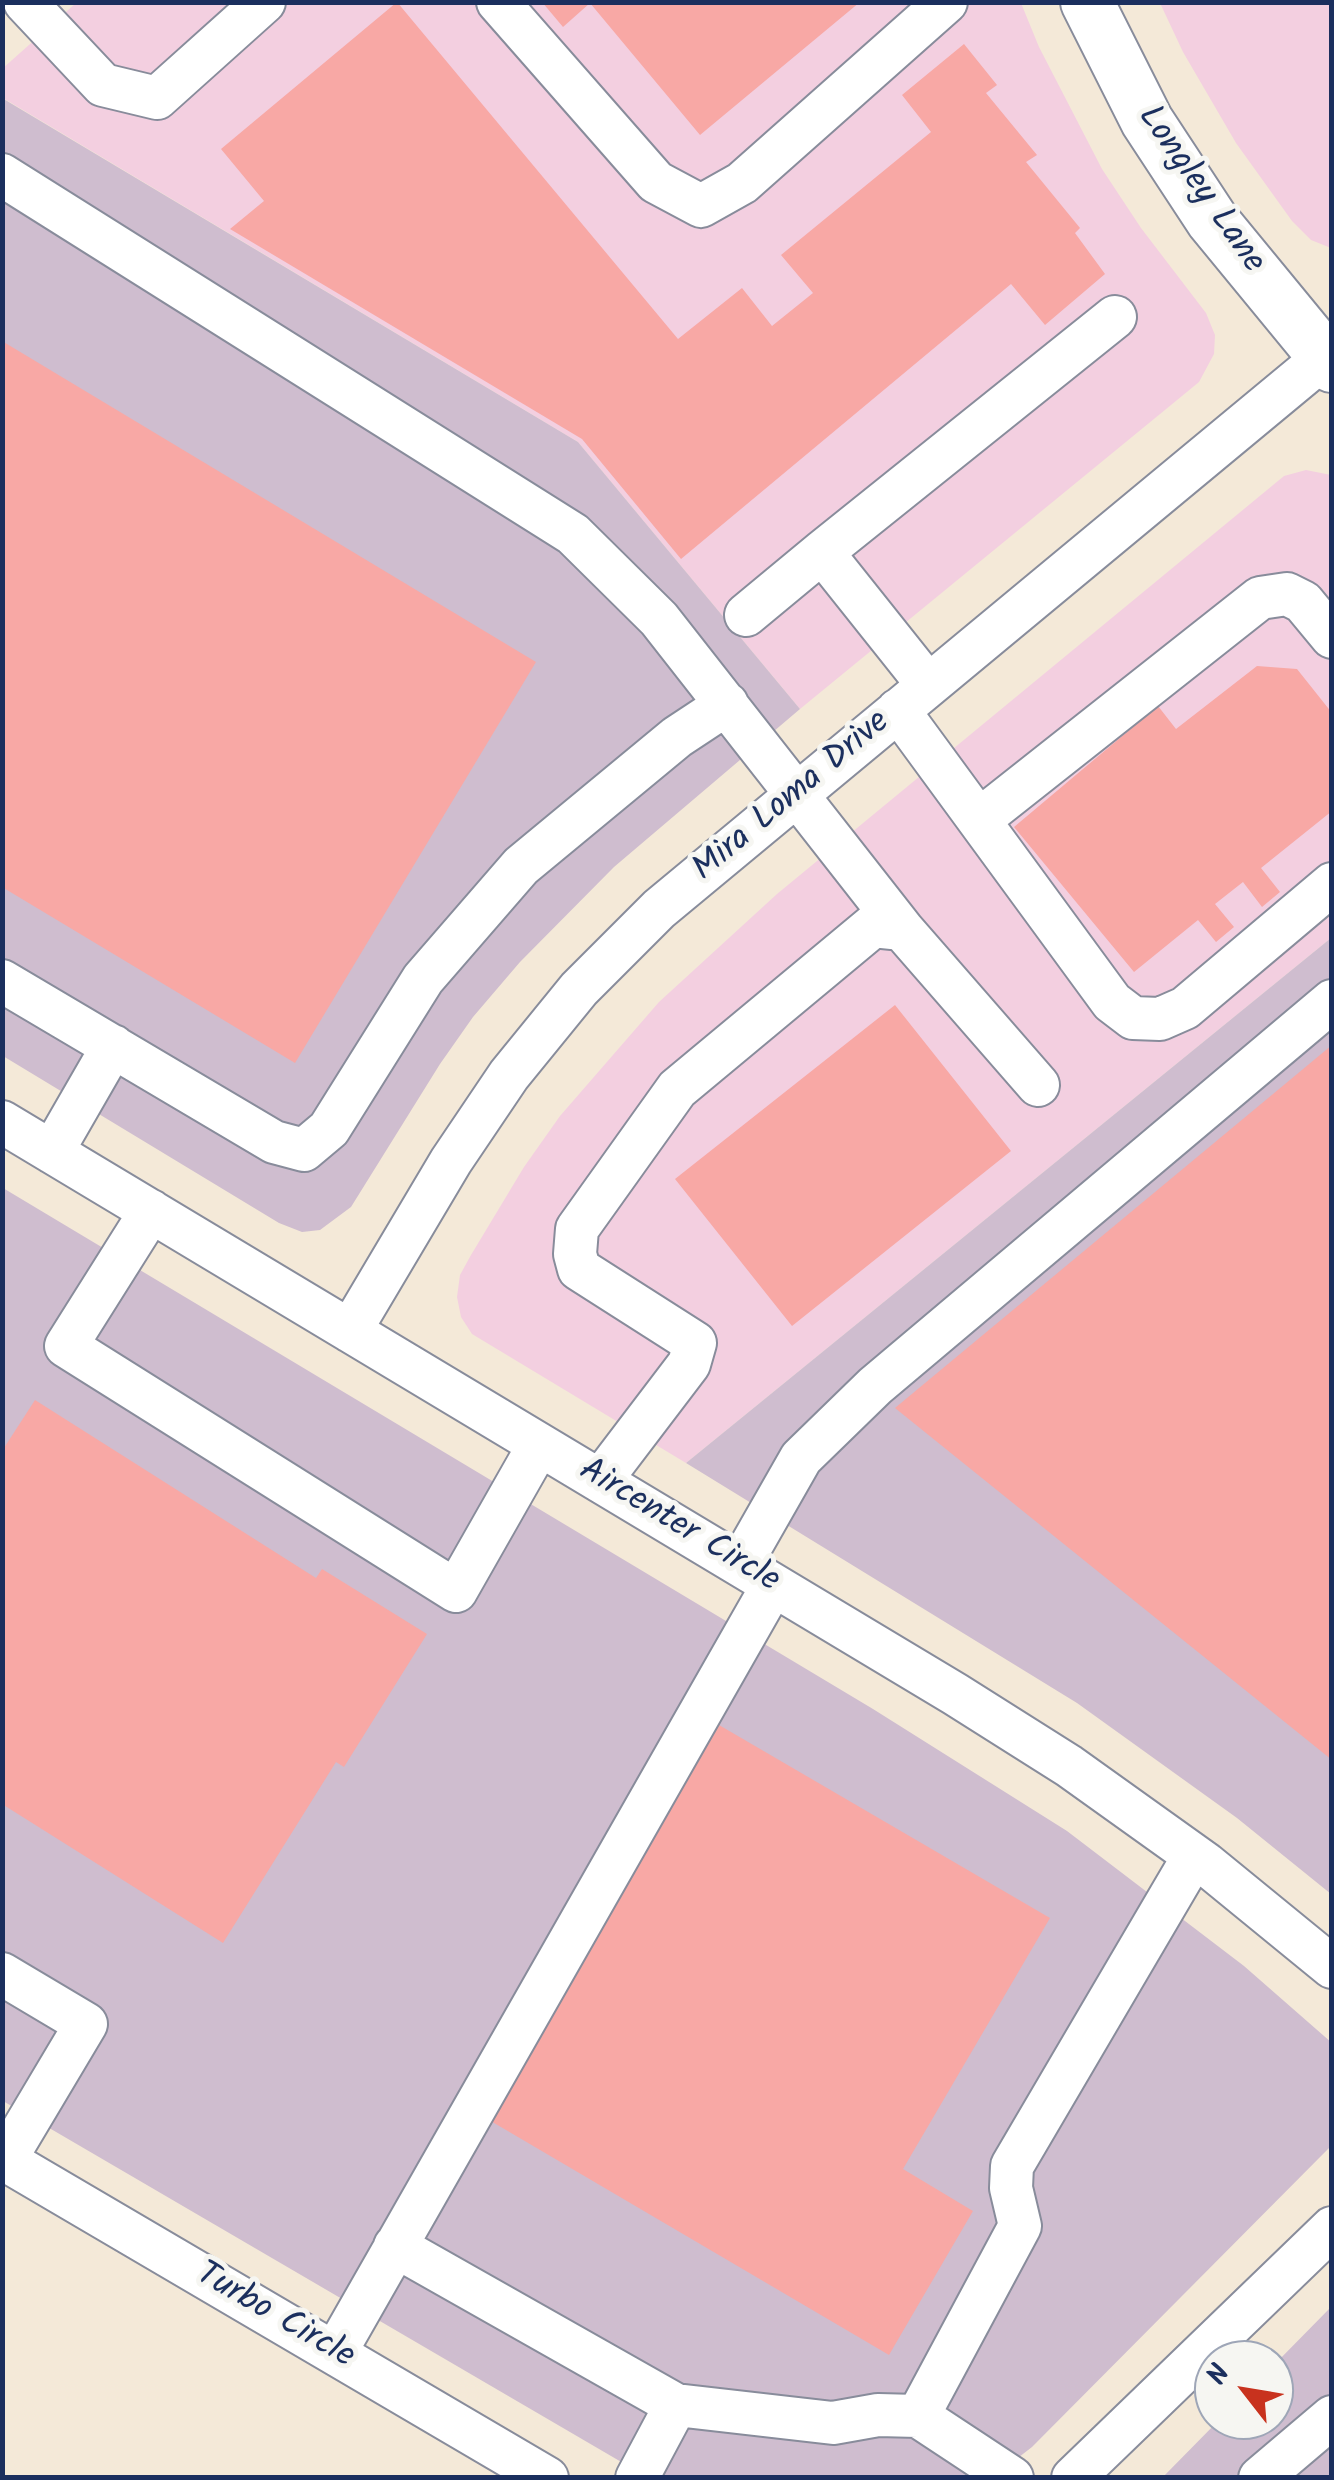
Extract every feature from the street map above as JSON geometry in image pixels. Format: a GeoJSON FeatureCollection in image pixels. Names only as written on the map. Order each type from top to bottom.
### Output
{"type":"FeatureCollection","features":[{"type":"Feature","properties":{"kind":"main road","name":"Longley Lane"},"geometry":{"type":"LineString","coordinates":[[1087,2],[1147,122],[1212,220],[1329,358]]}},
{"type":"Feature","properties":{"kind":"street"},"geometry":{"type":"LineString","coordinates":[[25,2],[103,85],[156,98],[264,2]]}},
{"type":"Feature","properties":{"kind":"street"},"geometry":{"type":"LineString","coordinates":[[498,2],[656,182],[702,206],[742,183],[946,2]]}},
{"type":"Feature","properties":{"kind":"street"},"geometry":{"type":"LineString","coordinates":[[2,175],[573,534],[659,619],[902,929],[1038,1085]]}},
{"type":"Feature","properties":{"kind":"street"},"geometry":{"type":"LineString","coordinates":[[746,615],[1115,317]]}},
{"type":"Feature","properties":{"kind":"street","name":"Mira Loma Drive"},"geometry":{"type":"LineString","coordinates":[[350,1331],[452,1161],[509,1075],[579,989],[658,909],[1329,358]]}},
{"type":"Feature","properties":{"kind":"street"},"geometry":{"type":"LineString","coordinates":[[822,552],[914,698],[979,820],[1112,1002],[1133,1018],[1160,1019],[1185,1008],[1332,884]]}},
{"type":"Feature","properties":{"kind":"street"},"geometry":{"type":"LineString","coordinates":[[979,820],[1260,598],[1287,594],[1303,602],[1332,637]]}},
{"type":"Feature","properties":{"kind":"street"},"geometry":{"type":"LineString","coordinates":[[2,981],[274,1142],[304,1150],[330,1129],[423,979],[521,866],[677,737],[727,704]]}},
{"type":"Feature","properties":{"kind":"street"},"geometry":{"type":"LineString","coordinates":[[600,1481],[690,1364],[696,1343],[579,1269],[575,1254],[577,1229],[677,1089],[872,926],[902,929]]}},
{"type":"Feature","properties":{"kind":"street"},"geometry":{"type":"LineString","coordinates":[[334,2354],[757,1575],[801,1458],[875,1386],[1332,1001]]}},
{"type":"Feature","properties":{"kind":"street"},"geometry":{"type":"LineString","coordinates":[[52,1152],[113,1046]]}},
{"type":"Feature","properties":{"kind":"street","name":"Aircenter Circle"},"geometry":{"type":"LineString","coordinates":[[2,1122],[1068,1766],[1194,1856],[1332,1966]]}},
{"type":"Feature","properties":{"kind":"street"},"geometry":{"type":"LineString","coordinates":[[151,1211],[66,1346],[456,1590],[539,1445]]}},
{"type":"Feature","properties":{"kind":"street"},"geometry":{"type":"LineString","coordinates":[[918,2416],[1020,2226],[1011,2188],[1012,2166],[1194,1856]]}},
{"type":"Feature","properties":{"kind":"street"},"geometry":{"type":"LineString","coordinates":[[2,1974],[86,2024],[4,2159]]}},
{"type":"Feature","properties":{"kind":"street","name":"Turbo Circle"},"geometry":{"type":"LineString","coordinates":[[4,2159],[546,2478]]}},
{"type":"Feature","properties":{"kind":"street"},"geometry":{"type":"LineString","coordinates":[[1074,2478],[1332,2228]]}},
{"type":"Feature","properties":{"kind":"street"},"geometry":{"type":"LineString","coordinates":[[395,2246],[676,2405],[832,2423],[878,2415],[918,2416],[1012,2478]]}},
{"type":"Feature","properties":{"kind":"street"},"geometry":{"type":"LineString","coordinates":[[637,2478],[676,2405]]}},
{"type":"Feature","properties":{"kind":"street"},"geometry":{"type":"LineString","coordinates":[[1287,2469],[1332,2417]]}},
{"type":"Feature","properties":{"kind":"shaded area"},"geometry":{"type":"Polygon","coordinates":[[[76,3],[1021,3],[1039,47],[1102,169],[1206,313],[1215,335],[1214,354],[1199,382],[800,709],[578,442],[3,98],[2,69],[76,3]]]}},
{"type":"Feature","properties":{"kind":"shaded area"},"geometry":{"type":"Polygon","coordinates":[[[1160,3],[1331,3],[1331,248],[1311,240],[1292,221],[1236,143],[1183,52],[1160,3]]]}},
{"type":"Feature","properties":{"kind":"shaded area"},"geometry":{"type":"Polygon","coordinates":[[[2,98],[578,442],[800,709],[614,867],[520,962],[473,1017],[440,1064],[351,1207],[320,1230],[302,1232],[279,1223],[3,1056],[2,98]]]}},
{"type":"Feature","properties":{"kind":"shaded area"},"geometry":{"type":"Polygon","coordinates":[[[1306,470],[1331,475],[1331,938],[686,1463],[472,1334],[461,1317],[457,1297],[460,1275],[471,1255],[560,1116],[659,1002],[777,894],[1284,476],[1306,470]]]}},
{"type":"Feature","properties":{"kind":"shaded area"},"geometry":{"type":"Polygon","coordinates":[[[1331,938],[1331,1894],[1237,1818],[1077,1703],[686,1463],[1331,938]]]}},
{"type":"Feature","properties":{"kind":"shaded area"},"geometry":{"type":"Polygon","coordinates":[[[3,1188],[873,1709],[1067,1831],[1244,1966],[1332,2043],[1331,2146],[1032,2447],[992,2478],[647,2477],[3,2101],[3,1188]]]}},
{"type":"Feature","properties":{"kind":"shaded area"},"geometry":{"type":"Polygon","coordinates":[[[1331,2307],[1331,2477],[1162,2478],[1199,2440],[1294,2440],[1294,2345],[1331,2307]]]}},
{"type":"Feature","properties":{"kind":"building"},"geometry":{"type":"Polygon","coordinates":[[[397,2],[678,339],[742,288],[772,326],[813,293],[781,255],[931,132],[902,95],[964,44],[997,85],[986,93],[1037,155],[1026,162],[1080,228],[1075,233],[1105,274],[1045,325],[1011,284],[681,559],[582,439],[230,229],[264,201],[221,149],[397,2]]]}},
{"type":"Feature","properties":{"kind":"building"},"geometry":{"type":"Polygon","coordinates":[[[542,2],[860,2],[700,135],[590,3],[563,27],[542,2]]]}},
{"type":"Feature","properties":{"kind":"building"},"geometry":{"type":"Polygon","coordinates":[[[2,341],[536,662],[295,1063],[2,887],[2,341]]]}},
{"type":"Feature","properties":{"kind":"building"},"geometry":{"type":"Polygon","coordinates":[[[1257,666],[1297,669],[1332,713],[1332,811],[1261,868],[1280,892],[1262,907],[1243,882],[1215,904],[1234,927],[1216,942],[1198,920],[1134,972],[1014,827],[1158,706],[1176,729],[1257,666]]]}},
{"type":"Feature","properties":{"kind":"building"},"geometry":{"type":"Polygon","coordinates":[[[895,1005],[1011,1151],[792,1326],[675,1179],[895,1005]]]}},
{"type":"Feature","properties":{"kind":"building"},"geometry":{"type":"Polygon","coordinates":[[[1332,1045],[1332,1760],[895,1408],[1332,1045]]]}},
{"type":"Feature","properties":{"kind":"building"},"geometry":{"type":"Polygon","coordinates":[[[35,1400],[316,1578],[322,1569],[427,1634],[344,1767],[336,1762],[223,1943],[2,1804],[2,1451],[35,1400]]]}},
{"type":"Feature","properties":{"kind":"building"},"geometry":{"type":"Polygon","coordinates":[[[719,1725],[1050,1918],[903,2169],[973,2211],[889,2355],[489,2120],[719,1725]]]}}]}
